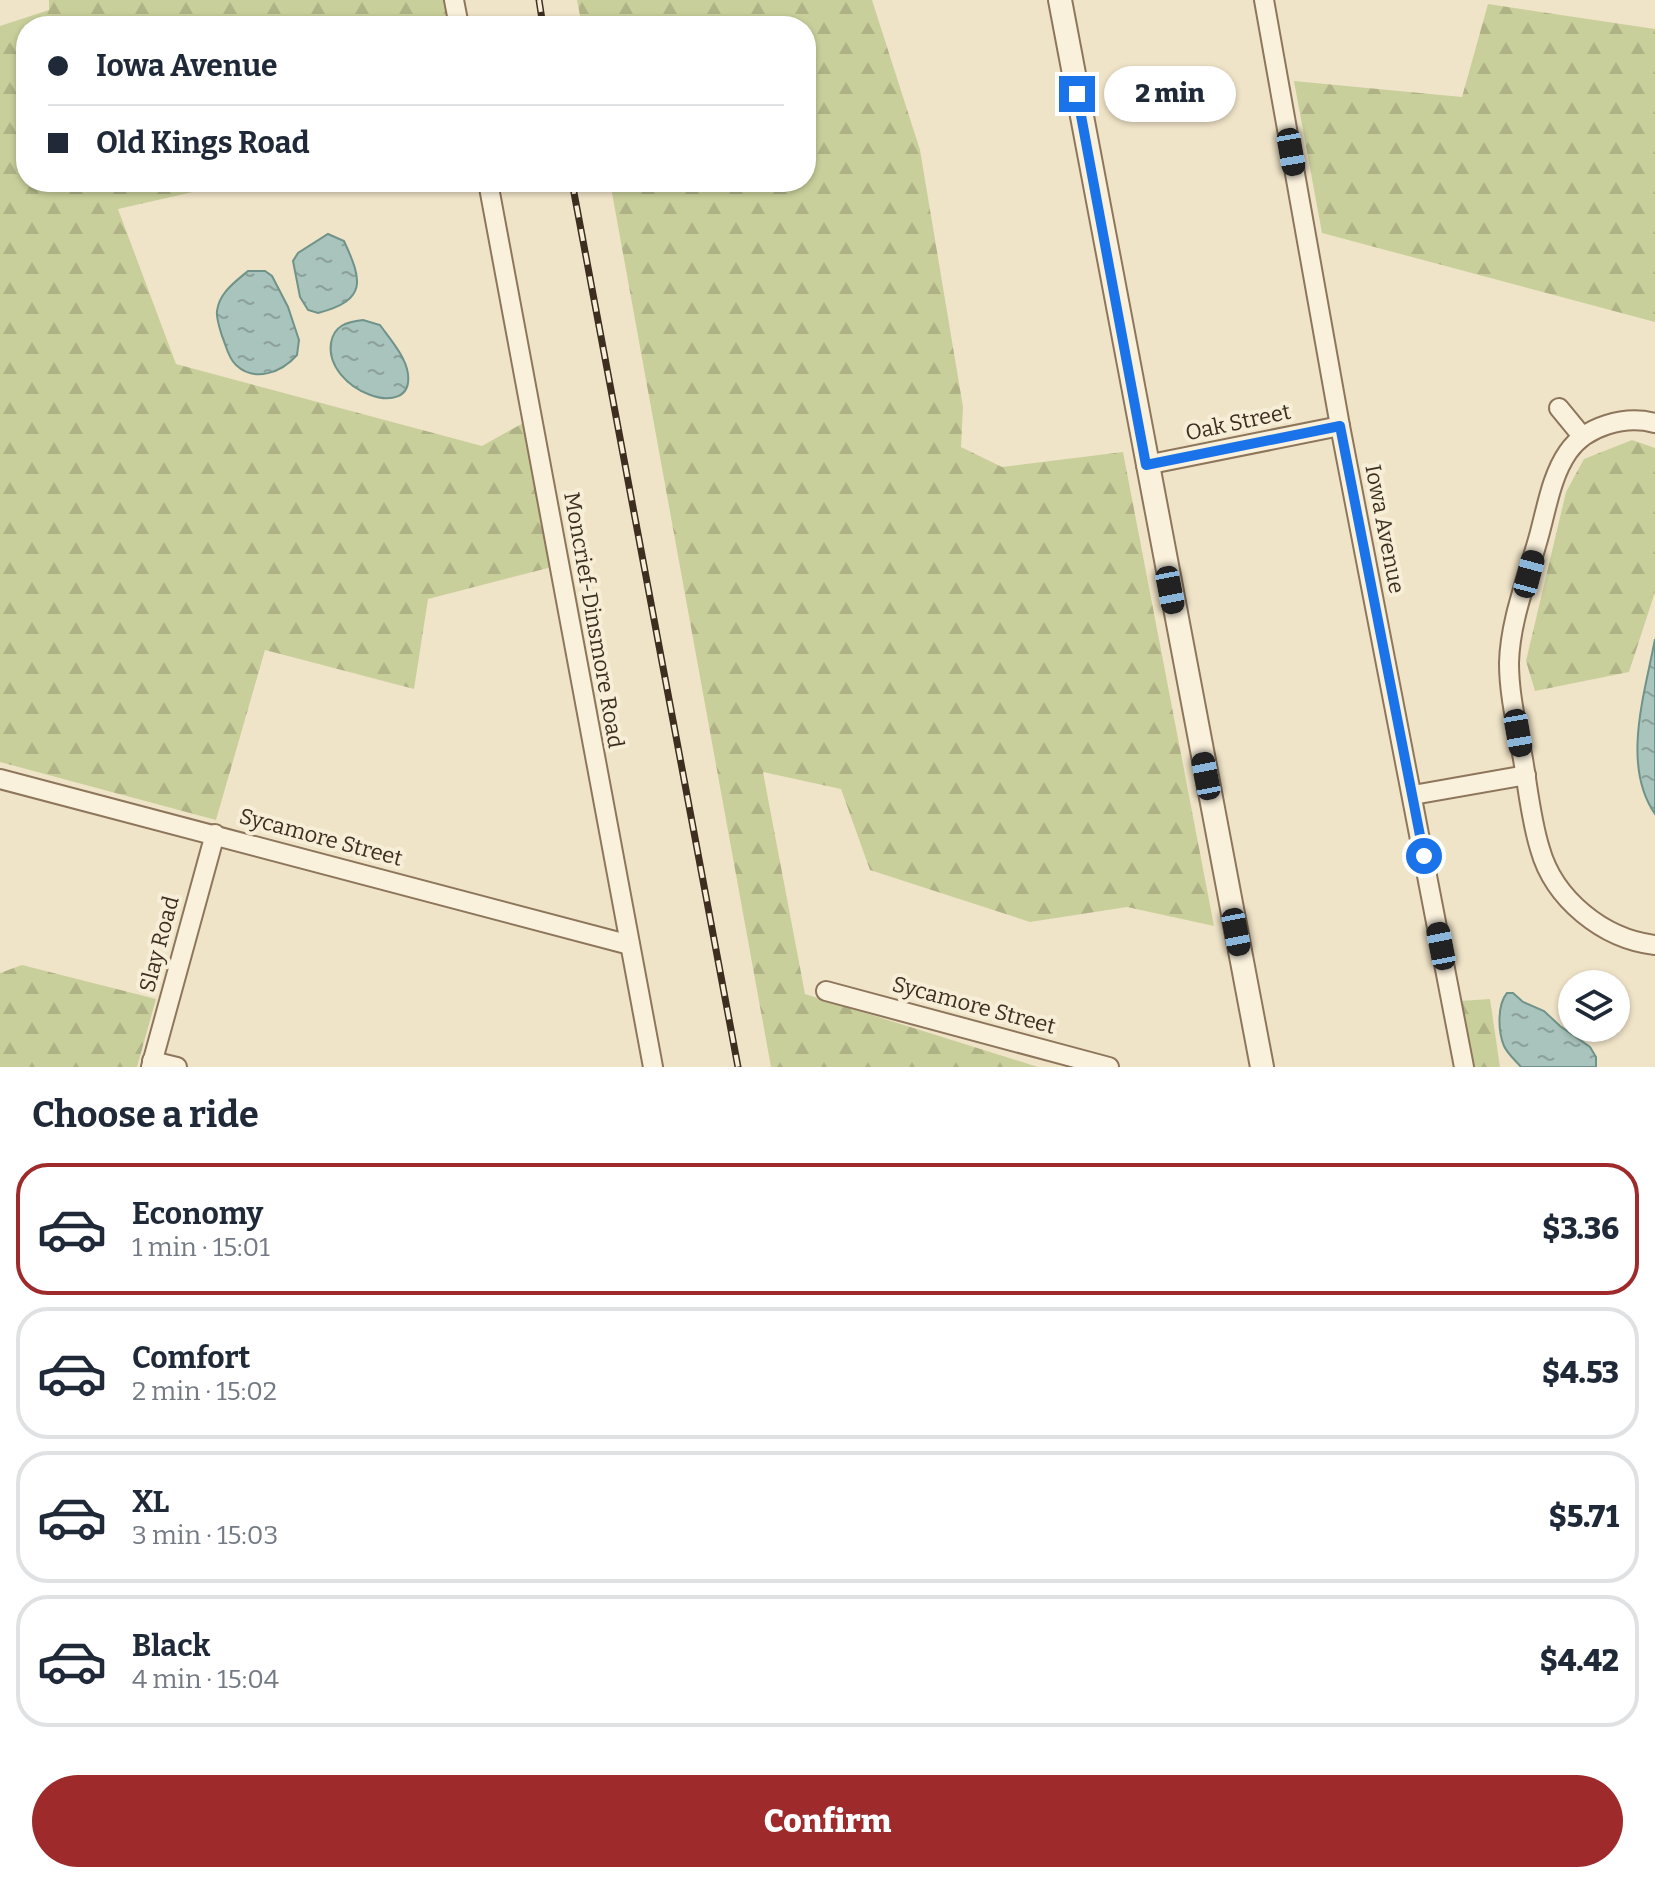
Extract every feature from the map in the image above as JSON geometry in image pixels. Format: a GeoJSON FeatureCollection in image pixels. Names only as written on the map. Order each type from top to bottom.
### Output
{"type":"FeatureCollection","features":[{"type":"Feature","properties":{"kind":"street"},"geometry":{"type":"LineString","coordinates":[[1060,0],[1262,1067]]}},
{"type":"Feature","properties":{"kind":"street","name":"Iowa Avenue"},"geometry":{"type":"LineString","coordinates":[[1264,0],[1340,426],[1464,1067]]}},
{"type":"Feature","properties":{"kind":"street","name":"Moncrief-Dinsmore Road"},"geometry":{"type":"LineString","coordinates":[[490,192],[653,1067]]}},
{"type":"Feature","properties":{"kind":"street"},"geometry":{"type":"LineString","coordinates":[[1559,408],[1582,436]]}},
{"type":"Feature","properties":{"kind":"street"},"geometry":{"type":"LineString","coordinates":[[1655,423],[1621,421],[1582,436],[1568,451],[1559,469],[1513,631],[1509,661],[1512,699],[1540,850],[1550,874],[1564,894],[1587,917],[1615,933],[1655,945]]}},
{"type":"Feature","properties":{"kind":"street","name":"Oak Street"},"geometry":{"type":"LineString","coordinates":[[1146,465],[1340,426]]}},
{"type":"Feature","properties":{"kind":"street"},"geometry":{"type":"LineString","coordinates":[[1413,795],[1526,775]]}},
{"type":"Feature","properties":{"kind":"street","name":"Sycamore Street"},"geometry":{"type":"LineString","coordinates":[[0,779],[630,945]]}},
{"type":"Feature","properties":{"kind":"street","name":"Slay Road"},"geometry":{"type":"LineString","coordinates":[[152,1064],[215,834]]}},
{"type":"Feature","properties":{"kind":"street","name":"Sycamore Street"},"geometry":{"type":"LineString","coordinates":[[826,991],[1109,1067]]}},
{"type":"Feature","properties":{"kind":"street"},"geometry":{"type":"LineString","coordinates":[[152,1064],[177,1067]]}},
{"type":"Feature","properties":{"kind":"green space"},"geometry":{"type":"Polygon","coordinates":[[[49,0],[448,0],[451,16],[31,16],[49,10],[49,0]]]}},
{"type":"Feature","properties":{"kind":"green space"},"geometry":{"type":"Polygon","coordinates":[[[577,0],[872,0],[920,150],[963,407],[961,447],[1002,467],[1123,452],[1214,926],[1127,907],[1030,922],[870,870],[841,789],[763,772],[805,994],[1038,1067],[771,1067],[612,192],[816,192],[816,16],[580,16],[577,0]]]}},
{"type":"Feature","properties":{"kind":"green space"},"geometry":{"type":"Polygon","coordinates":[[[1488,4],[1655,29],[1655,322],[1322,233],[1294,81],[1462,97],[1488,4]]]}},
{"type":"Feature","properties":{"kind":"green space"},"geometry":{"type":"Polygon","coordinates":[[[16,21],[16,192],[193,192],[118,209],[176,364],[482,446],[525,422],[552,567],[428,599],[414,689],[265,650],[216,820],[0,762],[0,26],[16,21]]]}},
{"type":"Feature","properties":{"kind":"green space"},"geometry":{"type":"Polygon","coordinates":[[[1632,440],[1655,448],[1655,592],[1629,672],[1535,691],[1526,661],[1566,492],[1584,459],[1632,440]]]}},
{"type":"Feature","properties":{"kind":"green space"},"geometry":{"type":"Polygon","coordinates":[[[22,965],[156,999],[137,1067],[0,1067],[0,973],[22,965]]]}},
{"type":"Feature","properties":{"kind":"green space"},"geometry":{"type":"Polygon","coordinates":[[[1490,999],[1500,1067],[1474,1067],[1460,1001],[1490,999]]]}},
{"type":"Feature","properties":{"kind":"water"},"geometry":{"type":"Polygon","coordinates":[[[328,234],[344,241],[355,267],[356,287],[346,302],[318,313],[308,310],[300,297],[293,261],[298,253],[328,234]]]}},
{"type":"Feature","properties":{"kind":"water"},"geometry":{"type":"Polygon","coordinates":[[[248,271],[265,271],[272,276],[288,307],[299,340],[297,355],[284,366],[268,373],[251,373],[236,365],[231,359],[218,320],[221,299],[228,288],[248,271]]]}},
{"type":"Feature","properties":{"kind":"water"},"geometry":{"type":"Polygon","coordinates":[[[363,320],[380,325],[404,361],[408,374],[406,389],[398,396],[384,398],[354,386],[341,375],[333,360],[331,343],[338,328],[363,320]]]}},
{"type":"Feature","properties":{"kind":"water"},"geometry":{"type":"Polygon","coordinates":[[[1655,639],[1655,814],[1639,774],[1637,751],[1638,728],[1655,639]]]}},
{"type":"Feature","properties":{"kind":"water"},"geometry":{"type":"Polygon","coordinates":[[[1507,993],[1513,993],[1523,1002],[1544,1011],[1558,1024],[1558,1042],[1583,1042],[1596,1057],[1596,1067],[1521,1067],[1505,1049],[1502,1040],[1500,1011],[1507,993]]]}},
{"type":"Feature","properties":{"kind":"railway"},"geometry":{"type":"LineString","coordinates":[[539,0],[541,16]]}},
{"type":"Feature","properties":{"kind":"railway"},"geometry":{"type":"LineString","coordinates":[[574,192],[738,1067]]}},
{"type":"Feature","properties":{"kind":"route"},"geometry":{"type":"LineString","coordinates":[[1077,94],[1146,465],[1340,426],[1424,856]]}}]}
